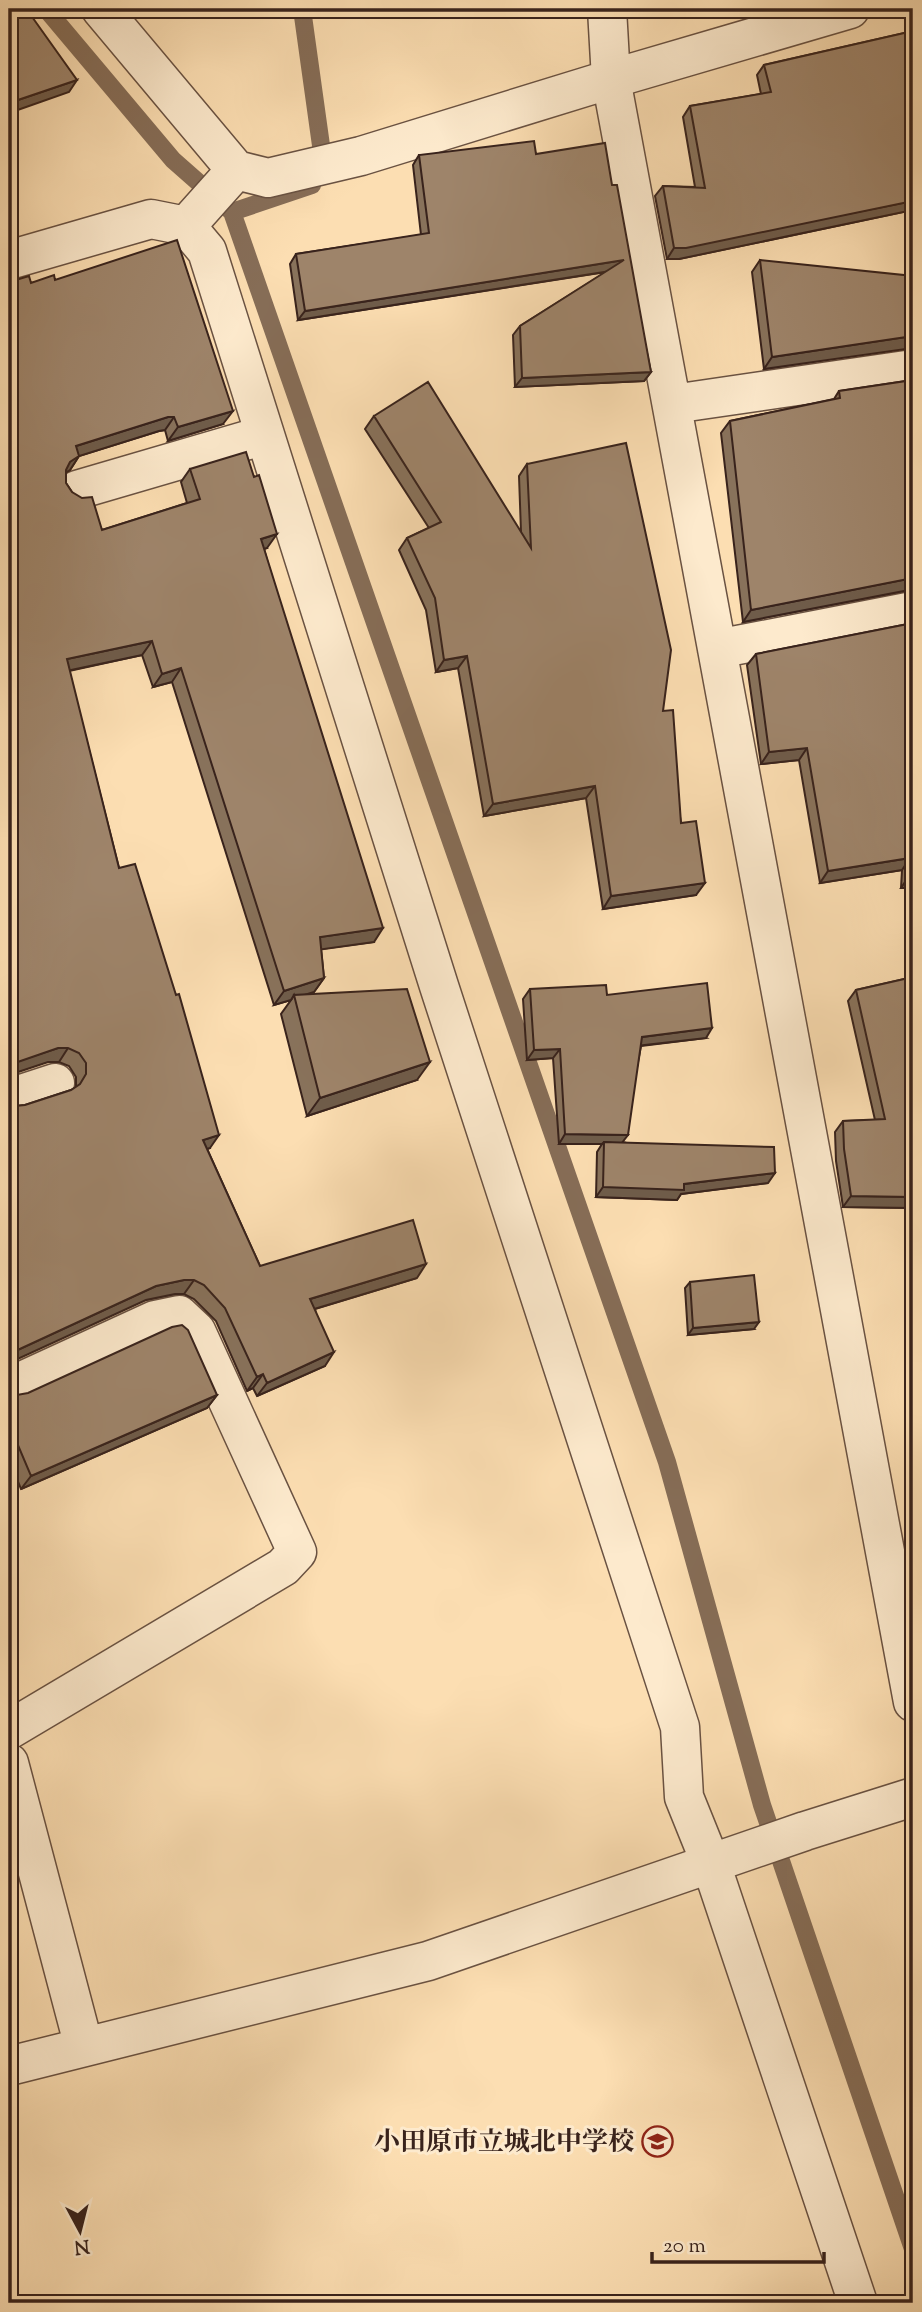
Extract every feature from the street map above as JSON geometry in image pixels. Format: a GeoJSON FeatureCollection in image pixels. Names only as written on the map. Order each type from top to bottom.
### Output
{"type":"FeatureCollection","features":[{"type":"Feature","properties":{"kind":"street"},"geometry":{"type":"LineString","coordinates":[[101,9],[234,172],[268,178],[361,156],[850,9]]}},
{"type":"Feature","properties":{"kind":"street"},"geometry":{"type":"LineString","coordinates":[[607,9],[611,79],[913,1702]]}},
{"type":"Feature","properties":{"kind":"street"},"geometry":{"type":"LineString","coordinates":[[188,224],[234,172]]}},
{"type":"Feature","properties":{"kind":"street"},"geometry":{"type":"LineString","coordinates":[[9,260],[151,219],[188,224],[206,251],[443,1000],[680,1727],[684,1797],[711,1864],[858,2303]]}},
{"type":"Feature","properties":{"kind":"street"},"geometry":{"type":"LineString","coordinates":[[673,404],[913,369]]}},
{"type":"Feature","properties":{"kind":"street"},"geometry":{"type":"LineString","coordinates":[[77,490],[265,435]]}},
{"type":"Feature","properties":{"kind":"street"},"geometry":{"type":"LineString","coordinates":[[717,649],[913,611]]}},
{"type":"Feature","properties":{"kind":"street"},"geometry":{"type":"LineString","coordinates":[[9,1098],[55,1083]]}},
{"type":"Feature","properties":{"kind":"street"},"geometry":{"type":"LineString","coordinates":[[9,1387],[155,1320],[179,1315],[196,1331],[296,1552],[284,1567],[9,1730]]}},
{"type":"Feature","properties":{"kind":"street"},"geometry":{"type":"LineString","coordinates":[[9,1763],[84,2047]]}},
{"type":"Feature","properties":{"kind":"street"},"geometry":{"type":"LineString","coordinates":[[9,2066],[428,1961],[805,1830],[913,1797]]}},
{"type":"Feature","properties":{"kind":"building"},"geometry":{"type":"Polygon","coordinates":[[[30,14],[77,80],[9,103],[9,21],[30,14]]]}},
{"type":"Feature","properties":{"kind":"building"},"geometry":{"type":"Polygon","coordinates":[[[913,31],[913,201],[686,248],[674,248],[663,186],[705,188],[690,106],[771,92],[764,65],[913,31]]]}},
{"type":"Feature","properties":{"kind":"building"},"geometry":{"type":"Polygon","coordinates":[[[534,141],[536,154],[605,143],[612,185],[617,185],[651,372],[522,378],[520,326],[624,260],[305,311],[296,254],[429,233],[419,155],[534,141]]]}},
{"type":"Feature","properties":{"kind":"building"},"geometry":{"type":"Polygon","coordinates":[[[177,240],[233,411],[178,427],[174,417],[168,417],[76,446],[79,456],[70,462],[66,470],[66,483],[72,492],[82,498],[92,497],[102,530],[200,499],[190,469],[246,452],[254,477],[259,475],[277,534],[261,539],[383,928],[320,937],[324,978],[284,991],[181,668],[162,674],[152,641],[67,659],[119,868],[135,864],[176,995],[179,994],[219,1135],[203,1140],[260,1266],[413,1220],[426,1264],[310,1299],[334,1352],[267,1383],[263,1374],[257,1377],[225,1308],[204,1285],[194,1280],[156,1286],[9,1354],[9,1103],[15,1106],[25,1105],[71,1090],[80,1084],[86,1074],[86,1063],[79,1053],[68,1048],[58,1048],[9,1065],[9,282],[29,276],[31,283],[54,275],[55,280],[177,240]]]}},
{"type":"Feature","properties":{"kind":"building"},"geometry":{"type":"Polygon","coordinates":[[[760,260],[913,276],[913,336],[772,357],[760,260]]]}},
{"type":"Feature","properties":{"kind":"building"},"geometry":{"type":"Polygon","coordinates":[[[913,380],[913,578],[751,610],[730,421],[840,398],[839,391],[913,380]]]}},
{"type":"Feature","properties":{"kind":"building"},"geometry":{"type":"Polygon","coordinates":[[[428,382],[531,548],[527,464],[626,443],[671,650],[663,711],[673,710],[681,823],[696,821],[705,883],[611,896],[595,786],[493,804],[467,656],[444,660],[435,598],[407,538],[441,522],[374,416],[428,382]]]}},
{"type":"Feature","properties":{"kind":"building"},"geometry":{"type":"Polygon","coordinates":[[[913,623],[913,876],[909,876],[910,858],[828,871],[807,748],[769,752],[756,654],[913,623]]]}},
{"type":"Feature","properties":{"kind":"building"},"geometry":{"type":"Polygon","coordinates":[[[913,977],[913,1197],[851,1196],[843,1121],[885,1119],[856,990],[913,977]]]}},
{"type":"Feature","properties":{"kind":"building"},"geometry":{"type":"Polygon","coordinates":[[[707,983],[712,1028],[642,1037],[628,1135],[565,1134],[560,1049],[534,1050],[530,989],[606,985],[607,995],[707,983]]]}},
{"type":"Feature","properties":{"kind":"building"},"geometry":{"type":"Polygon","coordinates":[[[407,989],[430,1062],[320,1098],[294,995],[407,989]]]}},
{"type":"Feature","properties":{"kind":"building"},"geometry":{"type":"Polygon","coordinates":[[[604,1142],[774,1147],[775,1173],[684,1184],[684,1190],[603,1187],[604,1142]]]}},
{"type":"Feature","properties":{"kind":"building"},"geometry":{"type":"Polygon","coordinates":[[[754,1275],[759,1322],[693,1328],[690,1282],[754,1275]]]}},
{"type":"Feature","properties":{"kind":"building"},"geometry":{"type":"Polygon","coordinates":[[[182,1325],[188,1330],[217,1395],[31,1476],[9,1424],[9,1392],[17,1395],[28,1393],[172,1327],[182,1325]]]}},
{"type":"Feature","properties":{"kind":"waterway"},"geometry":{"type":"LineString","coordinates":[[46,9],[173,160],[232,212],[667,1462],[762,1805],[913,2249]]}},
{"type":"Feature","properties":{"kind":"waterway"},"geometry":{"type":"LineString","coordinates":[[302,9],[324,167]]}},
{"type":"Feature","properties":{"kind":"waterway"},"geometry":{"type":"LineString","coordinates":[[232,212],[312,185]]}},
{"type":"Feature","properties":{"kind":"place","name":"小田原市立城北中学校"},"geometry":{"type":"Point","coordinates":[657,2141]}}]}
